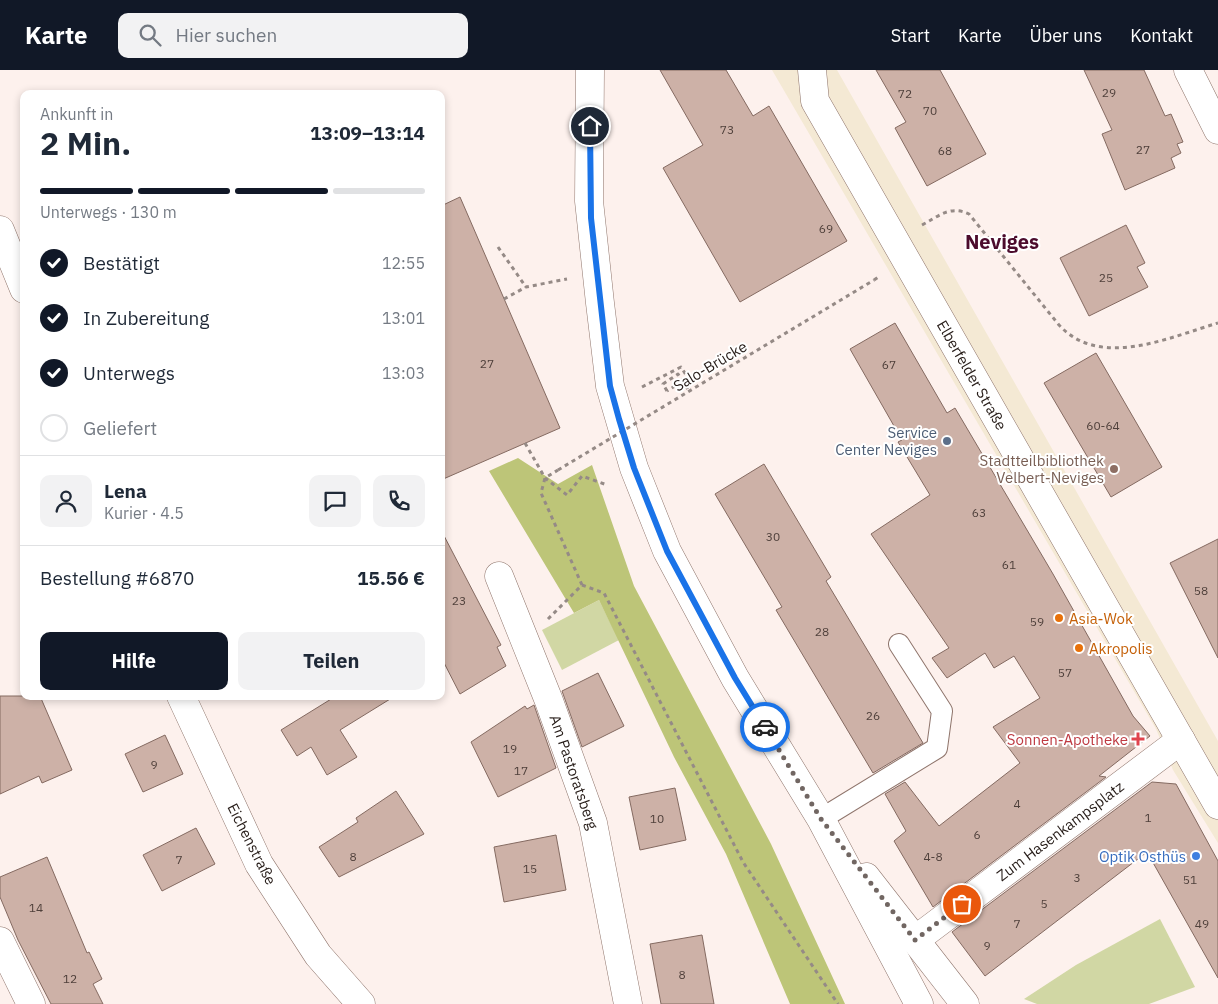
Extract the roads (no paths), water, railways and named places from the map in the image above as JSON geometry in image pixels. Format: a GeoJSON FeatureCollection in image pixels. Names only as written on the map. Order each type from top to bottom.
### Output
{"type":"FeatureCollection","features":[{"type":"Feature","properties":{"kind":"street"},"geometry":{"type":"LineString","coordinates":[[590,70],[589,200],[597,273],[614,402],[634,468],[667,551],[735,678],[821,819],[919,1004]]}},
{"type":"Feature","properties":{"kind":"street","name":"Elberfelder Straße"},"geometry":{"type":"LineString","coordinates":[[812,70],[815,101],[1218,805]]}},
{"type":"Feature","properties":{"kind":"street"},"geometry":{"type":"LineString","coordinates":[[1188,70],[1214,113]]}},
{"type":"Feature","properties":{"kind":"street"},"geometry":{"type":"LineString","coordinates":[[0,230],[20,280]]}},
{"type":"Feature","properties":{"kind":"street","name":"Am Pastoratsberg"},"geometry":{"type":"LineString","coordinates":[[499,576],[549,701],[593,823],[628,1004]]}},
{"type":"Feature","properties":{"kind":"street","name":"Eichenstraße"},"geometry":{"type":"LineString","coordinates":[[183,700],[259,864],[318,955],[361,1004]]}},
{"type":"Feature","properties":{"kind":"street","name":"Zum Hasenkampsplatz"},"geometry":{"type":"LineString","coordinates":[[915,940],[1181,740]]}},
{"type":"Feature","properties":{"kind":"street"},"geometry":{"type":"LineString","coordinates":[[821,819],[965,1004]]}},
{"type":"Feature","properties":{"kind":"street"},"geometry":{"type":"LineString","coordinates":[[0,941],[31,1004]]}},
{"type":"Feature","properties":{"kind":"lane"},"geometry":{"type":"LineString","coordinates":[[821,819],[938,748],[942,711],[899,644]]}},
{"type":"Feature","properties":{"kind":"place","name":"Service Center Neviges"},"geometry":{"type":"Point","coordinates":[947,441]}},
{"type":"Feature","properties":{"kind":"place","name":"Stadtteilbibliothek Velbert-Neviges"},"geometry":{"type":"Point","coordinates":[1114,469]}},
{"type":"Feature","properties":{"kind":"place","name":"Asia-Wok"},"geometry":{"type":"Point","coordinates":[1059,618]}},
{"type":"Feature","properties":{"kind":"place","name":"Akropolis"},"geometry":{"type":"Point","coordinates":[1079,648]}},
{"type":"Feature","properties":{"kind":"place","name":"Sonnen-Apotheke"},"geometry":{"type":"Point","coordinates":[1138,739]}},
{"type":"Feature","properties":{"kind":"place","name":"Optik Osthüs"},"geometry":{"type":"Point","coordinates":[1196,856]}},
{"type":"Feature","properties":{"kind":"district","name":"Neviges"},"geometry":{"type":"Point","coordinates":[1002,241]}}]}
